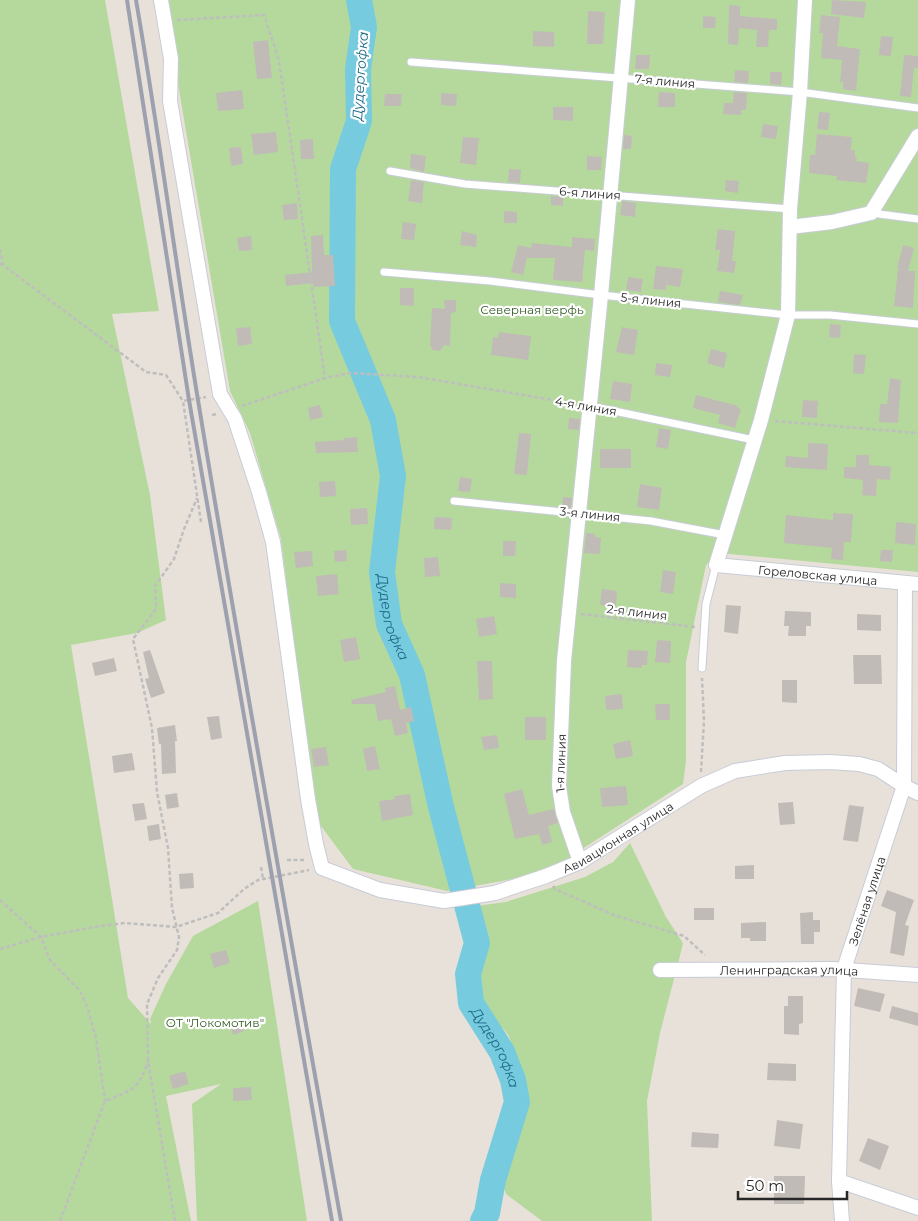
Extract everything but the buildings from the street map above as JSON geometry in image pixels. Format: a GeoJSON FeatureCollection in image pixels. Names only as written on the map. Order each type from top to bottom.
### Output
{"type":"FeatureCollection","features":[{"type":"Feature","properties":{"kind":"street"},"geometry":{"type":"LineString","coordinates":[[161,0],[171,59],[170,101],[220,394],[235,419],[273,542],[308,799],[321,862]]}},
{"type":"Feature","properties":{"kind":"street","name":"1-я линия"},"geometry":{"type":"LineString","coordinates":[[580,862],[563,812],[559,786],[564,661],[601,295],[628,0]]}},
{"type":"Feature","properties":{"kind":"street"},"geometry":{"type":"LineString","coordinates":[[716,565],[761,420],[788,315],[790,209],[800,92],[805,0]]}},
{"type":"Feature","properties":{"kind":"street"},"geometry":{"type":"LineString","coordinates":[[790,227],[832,222],[871,213],[918,136]]}},
{"type":"Feature","properties":{"kind":"street","name":"Гореловская улица"},"geometry":{"type":"LineString","coordinates":[[716,565],[912,584]]}},
{"type":"Feature","properties":{"kind":"street","name":"Зелёная улица"},"geometry":{"type":"LineString","coordinates":[[842,1221],[839,1181],[844,969],[904,786],[912,584]]}},
{"type":"Feature","properties":{"kind":"street","name":"Авиационная улица"},"geometry":{"type":"LineString","coordinates":[[321,862],[380,890],[444,901],[484,895],[546,876],[580,862],[701,786],[735,771],[786,763],[830,762],[868,766],[878,769],[904,786],[918,792]]}},
{"type":"Feature","properties":{"kind":"street","name":"Ленинградская улица"},"geometry":{"type":"LineString","coordinates":[[660,970],[844,969],[918,975]]}},
{"type":"Feature","properties":{"kind":"street"},"geometry":{"type":"LineString","coordinates":[[839,1181],[918,1208]]}},
{"type":"Feature","properties":{"kind":"lane","name":"7-я линия"},"geometry":{"type":"LineString","coordinates":[[411,62],[800,92],[918,108]]}},
{"type":"Feature","properties":{"kind":"lane","name":"6-я линия"},"geometry":{"type":"LineString","coordinates":[[390,171],[465,184],[790,209]]}},
{"type":"Feature","properties":{"kind":"lane"},"geometry":{"type":"LineString","coordinates":[[871,213],[918,219]]}},
{"type":"Feature","properties":{"kind":"lane","name":"5-я линия"},"geometry":{"type":"LineString","coordinates":[[384,272],[490,281],[788,315],[830,315],[918,324]]}},
{"type":"Feature","properties":{"kind":"lane","name":"4-я линия"},"geometry":{"type":"LineString","coordinates":[[590,406],[754,440]]}},
{"type":"Feature","properties":{"kind":"lane","name":"3-я линия"},"geometry":{"type":"LineString","coordinates":[[454,501],[579,512],[651,521],[725,534]]}},
{"type":"Feature","properties":{"kind":"lane"},"geometry":{"type":"LineString","coordinates":[[702,668],[706,604],[716,565]]}},
{"type":"Feature","properties":{"kind":"path"},"geometry":{"type":"LineString","coordinates":[[165,21],[264,15],[279,60],[325,378]]}},
{"type":"Feature","properties":{"kind":"path"},"geometry":{"type":"LineString","coordinates":[[0,249],[2,265],[146,372],[166,375],[183,401],[201,522]]}},
{"type":"Feature","properties":{"kind":"path","name":"4-я линия"},"geometry":{"type":"LineString","coordinates":[[230,411],[325,378],[350,373],[418,377],[590,406]]}},
{"type":"Feature","properties":{"kind":"path"},"geometry":{"type":"LineString","coordinates":[[183,401],[220,394]]}},
{"type":"Feature","properties":{"kind":"path"},"geometry":{"type":"LineString","coordinates":[[761,420],[918,433]]}},
{"type":"Feature","properties":{"kind":"path"},"geometry":{"type":"LineString","coordinates":[[175,1221],[148,1061],[146,1004],[158,978],[177,950],[179,937],[172,908],[168,848],[158,792],[152,728],[133,639],[156,609],[155,586],[174,559],[197,498]]}},
{"type":"Feature","properties":{"kind":"path","name":"2-я линия"},"geometry":{"type":"LineString","coordinates":[[569,612],[704,628]]}},
{"type":"Feature","properties":{"kind":"path"},"geometry":{"type":"LineString","coordinates":[[701,786],[704,721],[702,668]]}},
{"type":"Feature","properties":{"kind":"path"},"geometry":{"type":"LineString","coordinates":[[288,860],[302,861]]}},
{"type":"Feature","properties":{"kind":"path"},"geometry":{"type":"LineString","coordinates":[[0,949],[41,937],[126,923],[176,927],[218,913],[244,889],[258,880],[321,862]]}},
{"type":"Feature","properties":{"kind":"path"},"geometry":{"type":"LineString","coordinates":[[261,867],[263,879]]}},
{"type":"Feature","properties":{"kind":"path"},"geometry":{"type":"LineString","coordinates":[[546,876],[555,889],[614,915],[684,936],[721,970]]}},
{"type":"Feature","properties":{"kind":"path"},"geometry":{"type":"LineString","coordinates":[[0,900],[41,937],[50,960],[80,991],[88,1009],[96,1038],[105,1101],[60,1221]]}},
{"type":"Feature","properties":{"kind":"path"},"geometry":{"type":"LineString","coordinates":[[105,1101],[133,1089],[142,1080],[148,1061]]}},
{"type":"Feature","properties":{"kind":"green space","name":"ОТ \"Локомотив\""},"geometry":{"type":"Polygon","coordinates":[[[0,0],[105,0],[159,311],[112,314],[150,495],[166,620],[137,633],[71,645],[128,998],[151,1024],[150,1019],[166,984],[193,936],[258,901],[307,1221],[197,1221],[192,1104],[221,1084],[166,1096],[191,1221],[0,1221],[0,0]]]}},
{"type":"Feature","properties":{"kind":"green space","name":"Северная верфь"},"geometry":{"type":"Polygon","coordinates":[[[162,0],[918,0],[918,572],[719,553],[706,565],[686,662],[686,761],[683,784],[576,853],[568,862],[523,877],[447,891],[353,869],[315,818],[281,539],[250,433],[230,391],[162,0]]]}},
{"type":"Feature","properties":{"kind":"green space"},"geometry":{"type":"Polygon","coordinates":[[[630,843],[666,917],[683,943],[678,964],[657,964],[675,975],[660,1033],[647,1101],[652,1221],[542,1221],[506,1194],[503,1185],[510,1163],[510,1141],[521,1117],[523,1103],[516,1060],[508,1035],[483,1009],[477,998],[476,986],[484,956],[485,944],[476,906],[506,902],[585,877],[613,862],[630,843]]]}},
{"type":"Feature","properties":{"kind":"waterway","name":"Дудергофка"},"geometry":{"type":"LineString","coordinates":[[359,0],[364,27],[358,69],[359,121],[343,169],[342,321],[383,420],[393,476],[382,572],[389,624],[412,675],[441,807],[477,943],[468,974],[471,1003],[502,1052],[513,1080],[517,1102],[493,1180],[487,1213],[483,1221]]}},
{"type":"Feature","properties":{"kind":"railway"},"geometry":{"type":"LineString","coordinates":[[127,0],[189,400],[332,1221]]}},
{"type":"Feature","properties":{"kind":"railway"},"geometry":{"type":"LineString","coordinates":[[136,0],[215,503],[341,1221]]}}]}
